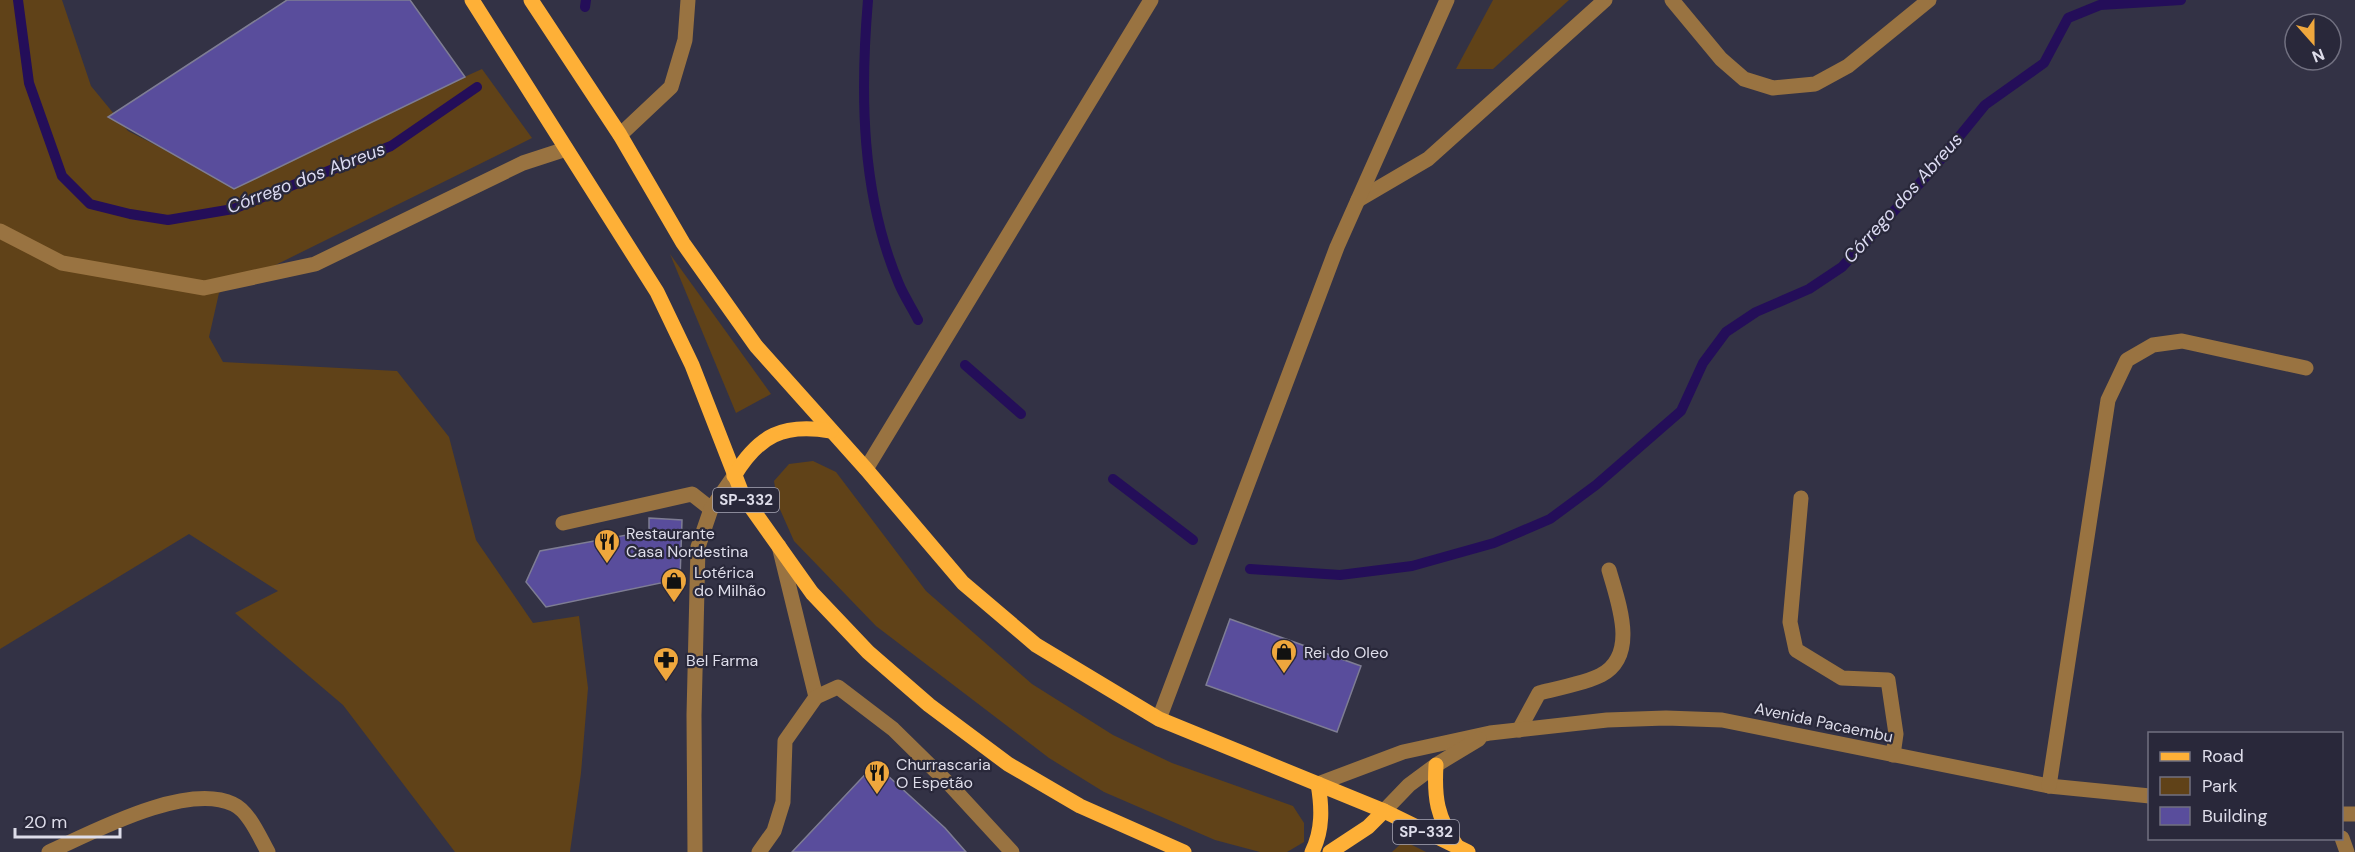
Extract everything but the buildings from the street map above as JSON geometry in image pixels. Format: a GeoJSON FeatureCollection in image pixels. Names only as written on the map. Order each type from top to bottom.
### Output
{"type":"FeatureCollection","features":[{"type":"Feature","properties":{"kind":"main road","name":"SP-332"},"geometry":{"type":"LineString","coordinates":[[472,0],[657,292],[692,365],[743,496],[812,593],[868,652],[929,705],[1008,764],[1080,806],[1185,852]]}},
{"type":"Feature","properties":{"kind":"main road","name":"SP-332"},"geometry":{"type":"LineString","coordinates":[[531,0],[620,135],[683,243],[756,345],[963,583],[1036,645],[1159,720],[1384,811],[1463,850]]}},
{"type":"Feature","properties":{"kind":"main road"},"geometry":{"type":"LineString","coordinates":[[734,476],[759,444],[775,433],[793,428],[831,431]]}},
{"type":"Feature","properties":{"kind":"main road"},"geometry":{"type":"LineString","coordinates":[[1436,765],[1434,792],[1438,812],[1446,831],[1463,850]]}},
{"type":"Feature","properties":{"kind":"main road"},"geometry":{"type":"LineString","coordinates":[[1312,852],[1321,824],[1318,784]]}},
{"type":"Feature","properties":{"kind":"main road"},"geometry":{"type":"LineString","coordinates":[[1330,852],[1368,827],[1384,811]]}},
{"type":"Feature","properties":{"kind":"street"},"geometry":{"type":"LineString","coordinates":[[620,135],[671,87],[685,40],[688,0]]}},
{"type":"Feature","properties":{"kind":"street"},"geometry":{"type":"LineString","coordinates":[[866,469],[1151,0]]}},
{"type":"Feature","properties":{"kind":"street"},"geometry":{"type":"LineString","coordinates":[[1159,720],[1337,247],[1447,0]]}},
{"type":"Feature","properties":{"kind":"street"},"geometry":{"type":"LineString","coordinates":[[1358,200],[1428,159],[1605,0]]}},
{"type":"Feature","properties":{"kind":"street"},"geometry":{"type":"LineString","coordinates":[[1672,0],[1721,59],[1744,79],[1773,88],[1815,84],[1848,66],[1929,0]]}},
{"type":"Feature","properties":{"kind":"street"},"geometry":{"type":"LineString","coordinates":[[0,231],[62,263],[204,288],[315,264],[523,163],[566,149]]}},
{"type":"Feature","properties":{"kind":"street"},"geometry":{"type":"LineString","coordinates":[[2049,786],[2108,400],[2127,360],[2153,345],[2182,341],[2306,368]]}},
{"type":"Feature","properties":{"kind":"street"},"geometry":{"type":"LineString","coordinates":[[695,852],[694,715],[698,547],[711,509],[734,476]]}},
{"type":"Feature","properties":{"kind":"street"},"geometry":{"type":"LineString","coordinates":[[562,523],[692,494],[711,509]]}},
{"type":"Feature","properties":{"kind":"street"},"geometry":{"type":"LineString","coordinates":[[1801,498],[1790,622],[1796,650],[1842,678],[1888,680],[1896,734],[1893,755]]}},
{"type":"Feature","properties":{"kind":"street"},"geometry":{"type":"LineString","coordinates":[[778,545],[816,697]]}},
{"type":"Feature","properties":{"kind":"street"},"geometry":{"type":"LineString","coordinates":[[1519,730],[1539,693],[1602,675],[1620,658],[1624,621],[1609,570]]}},
{"type":"Feature","properties":{"kind":"street"},"geometry":{"type":"LineString","coordinates":[[759,852],[774,831],[783,802],[785,741],[816,697],[838,687],[893,729],[952,787],[1012,852]]}},
{"type":"Feature","properties":{"kind":"street","name":"Avenida Pacaembu"},"geometry":{"type":"LineString","coordinates":[[1318,784],[1402,752],[1490,733],[1607,720],[1666,718],[1722,720],[2049,786],[2148,796]]}},
{"type":"Feature","properties":{"kind":"street"},"geometry":{"type":"LineString","coordinates":[[1384,811],[1409,785],[1436,765],[1490,733]]}},
{"type":"Feature","properties":{"kind":"street"},"geometry":{"type":"LineString","coordinates":[[49,852],[134,814],[183,800],[216,799],[235,804],[254,825],[268,852]]}},
{"type":"Feature","properties":{"kind":"green space"},"geometry":{"type":"Polygon","coordinates":[[[0,0],[62,0],[91,86],[128,131],[221,178],[249,174],[482,69],[532,138],[219,293],[209,337],[223,362],[397,371],[449,437],[476,540],[533,623],[579,616],[588,688],[581,773],[570,852],[455,852],[343,705],[235,613],[278,591],[189,534],[0,649],[0,0]]]}},
{"type":"Feature","properties":{"kind":"green space"},"geometry":{"type":"Polygon","coordinates":[[[1493,0],[1569,0],[1493,69],[1456,69],[1493,0]]]}},
{"type":"Feature","properties":{"kind":"green space"},"geometry":{"type":"Polygon","coordinates":[[[670,254],[771,394],[736,413],[670,254]]]}},
{"type":"Feature","properties":{"kind":"green space"},"geometry":{"type":"Polygon","coordinates":[[[813,461],[836,472],[926,591],[1032,684],[1113,735],[1172,763],[1293,806],[1304,823],[1304,842],[1287,852],[1260,852],[1215,840],[1104,792],[1049,758],[876,626],[794,541],[778,505],[774,481],[789,464],[813,461]]]}},
{"type":"Feature","properties":{"kind":"green space"},"geometry":{"type":"Polygon","coordinates":[[[1404,841],[1426,852],[1392,852],[1404,841]]]}},
{"type":"Feature","properties":{"kind":"waterway","name":"Córrego dos Abreus"},"geometry":{"type":"LineString","coordinates":[[18,0],[29,83],[62,176],[90,204],[130,214],[168,220],[233,209],[391,146],[477,87]]}},
{"type":"Feature","properties":{"kind":"waterway","name":"Córrego dos Abreus"},"geometry":{"type":"LineString","coordinates":[[585,7],[586,0]]}},
{"type":"Feature","properties":{"kind":"waterway","name":"Córrego dos Abreus"},"geometry":{"type":"LineString","coordinates":[[868,0],[864,108],[870,180],[886,250],[901,288],[918,320]]}},
{"type":"Feature","properties":{"kind":"waterway","name":"Córrego dos Abreus"},"geometry":{"type":"LineString","coordinates":[[1250,569],[1340,575],[1412,566],[1494,543],[1550,519],[1596,485],[1681,411],[1703,363],[1726,332],[1756,312],[1809,289],[1842,267],[1932,170],[1985,105],[2044,63],[2068,18],[2100,5],[2181,0]]}},
{"type":"Feature","properties":{"kind":"waterway","name":"Córrego dos Abreus"},"geometry":{"type":"LineString","coordinates":[[965,365],[1021,414]]}},
{"type":"Feature","properties":{"kind":"waterway","name":"Córrego dos Abreus"},"geometry":{"type":"LineString","coordinates":[[1113,479],[1193,540]]}},
{"type":"Feature","properties":{"kind":"place","name":"Restaurante Casa Nordestina"},"geometry":{"type":"Point","coordinates":[607,565]}},
{"type":"Feature","properties":{"kind":"place","name":"Lotérica do Milhão"},"geometry":{"type":"Point","coordinates":[674,604]}},
{"type":"Feature","properties":{"kind":"place","name":"Rei do Oleo"},"geometry":{"type":"Point","coordinates":[1284,675]}},
{"type":"Feature","properties":{"kind":"place","name":"Bel Farma"},"geometry":{"type":"Point","coordinates":[666,683]}},
{"type":"Feature","properties":{"kind":"place","name":"Churrascaria O Espetão"},"geometry":{"type":"Point","coordinates":[877,796]}}]}
